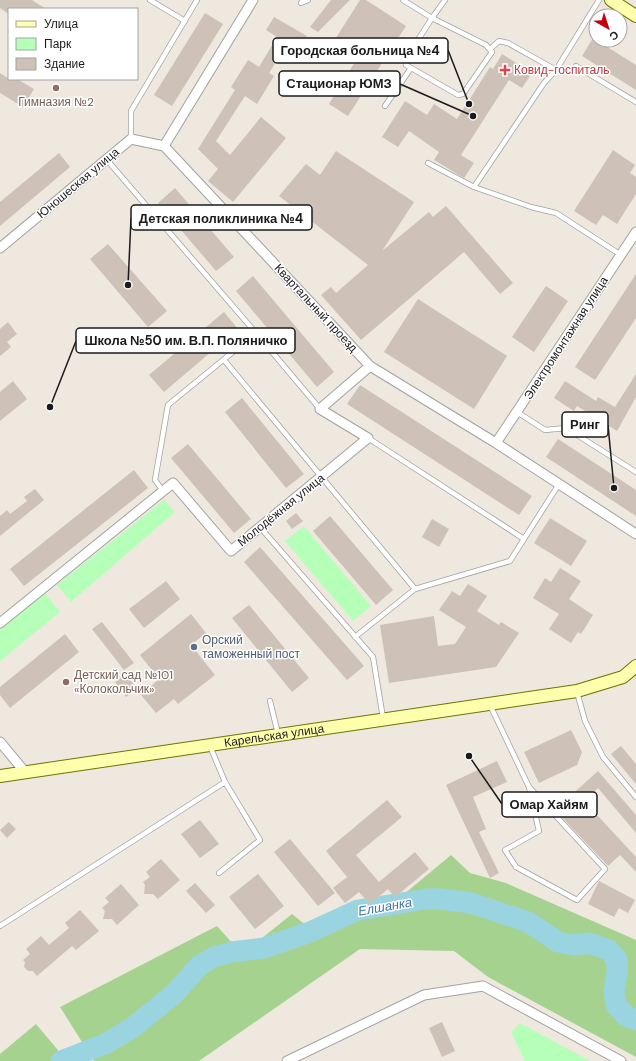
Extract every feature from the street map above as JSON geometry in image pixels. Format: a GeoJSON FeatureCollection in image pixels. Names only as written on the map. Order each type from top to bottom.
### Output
{"type":"FeatureCollection","features":[{"type":"Feature","properties":{"kind":"street"},"geometry":{"type":"LineString","coordinates":[[164,146],[253,0]]}},
{"type":"Feature","properties":{"kind":"street"},"geometry":{"type":"LineString","coordinates":[[611,0],[636,16]]}},
{"type":"Feature","properties":{"kind":"street","name":"Юношеская улица"},"geometry":{"type":"LineString","coordinates":[[0,248],[131,139],[164,146]]}},
{"type":"Feature","properties":{"kind":"street","name":"Квартальный проезд"},"geometry":{"type":"LineString","coordinates":[[164,146],[370,366],[496,443],[636,534]]}},
{"type":"Feature","properties":{"kind":"street","name":"Электромонтажная улица"},"geometry":{"type":"LineString","coordinates":[[496,443],[636,232]]}},
{"type":"Feature","properties":{"kind":"street"},"geometry":{"type":"LineString","coordinates":[[368,438],[320,409],[370,366]]}},
{"type":"Feature","properties":{"kind":"street","name":"Молодёжная улица"},"geometry":{"type":"LineString","coordinates":[[0,623],[173,483],[231,551],[368,438]]}},
{"type":"Feature","properties":{"kind":"street","name":"Карельская улица"},"geometry":{"type":"LineString","coordinates":[[0,776],[383,718],[577,691],[623,677],[636,666]]}},
{"type":"Feature","properties":{"kind":"street"},"geometry":{"type":"LineString","coordinates":[[0,742],[25,772]]}},
{"type":"Feature","properties":{"kind":"street"},"geometry":{"type":"LineString","coordinates":[[287,1061],[424,996],[483,986],[621,1061]]}},
{"type":"Feature","properties":{"kind":"lane"},"geometry":{"type":"LineString","coordinates":[[150,0],[185,21]]}},
{"type":"Feature","properties":{"kind":"lane"},"geometry":{"type":"LineString","coordinates":[[131,139],[131,111],[197,0]]}},
{"type":"Feature","properties":{"kind":"lane"},"geometry":{"type":"LineString","coordinates":[[304,0],[301,3],[308,0]]}},
{"type":"Feature","properties":{"kind":"lane"},"geometry":{"type":"LineString","coordinates":[[403,0],[432,18],[486,45],[492,52],[468,88],[458,96],[406,65],[405,60],[432,18],[445,0]]}},
{"type":"Feature","properties":{"kind":"lane"},"geometry":{"type":"LineString","coordinates":[[474,187],[544,83],[556,70],[599,0]]}},
{"type":"Feature","properties":{"kind":"lane"},"geometry":{"type":"LineString","coordinates":[[490,49],[499,41],[508,43],[556,70]]}},
{"type":"Feature","properties":{"kind":"lane"},"geometry":{"type":"LineString","coordinates":[[576,66],[636,102]]}},
{"type":"Feature","properties":{"kind":"lane"},"geometry":{"type":"LineString","coordinates":[[385,106],[411,68]]}},
{"type":"Feature","properties":{"kind":"lane"},"geometry":{"type":"LineString","coordinates":[[107,160],[256,332],[320,409]]}},
{"type":"Feature","properties":{"kind":"lane"},"geometry":{"type":"LineString","coordinates":[[428,163],[474,187],[532,207],[556,213],[621,255]]}},
{"type":"Feature","properties":{"kind":"lane"},"geometry":{"type":"LineString","coordinates":[[163,491],[155,480],[168,405],[256,332]]}},
{"type":"Feature","properties":{"kind":"lane"},"geometry":{"type":"LineString","coordinates":[[224,360],[414,589]]}},
{"type":"Feature","properties":{"kind":"lane"},"geometry":{"type":"LineString","coordinates":[[517,412],[546,430],[566,428],[636,472]]}},
{"type":"Feature","properties":{"kind":"lane"},"geometry":{"type":"LineString","coordinates":[[368,438],[524,539]]}},
{"type":"Feature","properties":{"kind":"lane"},"geometry":{"type":"LineString","coordinates":[[355,637],[414,589],[510,561],[559,484]]}},
{"type":"Feature","properties":{"kind":"lane"},"geometry":{"type":"LineString","coordinates":[[260,527],[373,658],[383,718]]}},
{"type":"Feature","properties":{"kind":"lane"},"geometry":{"type":"LineString","coordinates":[[577,691],[585,721],[602,757],[636,798]]}},
{"type":"Feature","properties":{"kind":"lane"},"geometry":{"type":"LineString","coordinates":[[270,701],[278,734]]}},
{"type":"Feature","properties":{"kind":"lane"},"geometry":{"type":"LineString","coordinates":[[490,703],[529,787],[539,831],[505,850],[516,867],[577,900],[605,869],[529,787]]}},
{"type":"Feature","properties":{"kind":"lane"},"geometry":{"type":"LineString","coordinates":[[210,745],[225,782],[260,840],[219,873]]}},
{"type":"Feature","properties":{"kind":"lane"},"geometry":{"type":"LineString","coordinates":[[0,926],[225,782]]}},
{"type":"Feature","properties":{"kind":"green space"},"geometry":{"type":"Polygon","coordinates":[[[164,500],[175,512],[71,602],[57,585],[164,500]]]}},
{"type":"Feature","properties":{"kind":"green space"},"geometry":{"type":"Polygon","coordinates":[[[304,526],[371,606],[353,621],[285,541],[304,526]]]}},
{"type":"Feature","properties":{"kind":"green space"},"geometry":{"type":"Polygon","coordinates":[[[45,593],[60,612],[0,661],[0,630],[45,593]]]}},
{"type":"Feature","properties":{"kind":"green space"},"geometry":{"type":"Polygon","coordinates":[[[451,855],[470,873],[506,883],[636,940],[636,1057],[488,977],[454,951],[360,949],[199,1061],[94,1061],[60,1007],[217,926],[242,954],[292,914],[318,935],[397,900],[451,855]]]}},
{"type":"Feature","properties":{"kind":"green space"},"geometry":{"type":"Polygon","coordinates":[[[520,1023],[590,1061],[525,1061],[511,1032],[520,1023]]]}},
{"type":"Feature","properties":{"kind":"green space"},"geometry":{"type":"Polygon","coordinates":[[[36,1024],[67,1061],[0,1061],[0,1054],[36,1024]]]}},
{"type":"Feature","properties":{"kind":"building"},"geometry":{"type":"Polygon","coordinates":[[[0,0],[32,0],[44,8],[8,8],[8,13],[0,8],[0,0]]]}},
{"type":"Feature","properties":{"kind":"building"},"geometry":{"type":"Polygon","coordinates":[[[331,0],[350,0],[318,32],[310,27],[331,0]]]}},
{"type":"Feature","properties":{"kind":"building"},"geometry":{"type":"Polygon","coordinates":[[[360,0],[366,0],[406,26],[348,116],[329,104],[358,57],[334,41],[360,0]]]}},
{"type":"Feature","properties":{"kind":"building"},"geometry":{"type":"Polygon","coordinates":[[[205,13],[223,24],[172,106],[154,95],[205,13]]]}},
{"type":"Feature","properties":{"kind":"building"},"geometry":{"type":"Polygon","coordinates":[[[274,17],[307,36],[299,50],[288,43],[269,73],[274,76],[257,104],[245,96],[216,141],[230,155],[261,117],[286,138],[233,202],[208,181],[218,169],[198,149],[235,90],[231,87],[248,60],[259,67],[277,37],[266,30],[274,17]]]}},
{"type":"Feature","properties":{"kind":"building"},"geometry":{"type":"Polygon","coordinates":[[[588,46],[588,48],[609,48],[636,65],[636,90],[582,56],[588,46]]]}},
{"type":"Feature","properties":{"kind":"building"},"geometry":{"type":"Polygon","coordinates":[[[502,54],[532,73],[522,88],[509,80],[461,155],[474,163],[464,178],[434,160],[439,152],[409,131],[398,147],[382,137],[405,101],[427,115],[434,104],[457,119],[490,67],[493,69],[502,54]]]}},
{"type":"Feature","properties":{"kind":"building"},"geometry":{"type":"Polygon","coordinates":[[[0,73],[8,78],[8,80],[19,80],[34,89],[23,107],[0,93],[0,73]]]}},
{"type":"Feature","properties":{"kind":"building"},"geometry":{"type":"Polygon","coordinates":[[[613,150],[635,165],[630,173],[636,177],[636,194],[617,224],[603,215],[596,225],[574,211],[613,150]]]}},
{"type":"Feature","properties":{"kind":"building"},"geometry":{"type":"Polygon","coordinates":[[[336,151],[414,202],[382,251],[429,212],[433,217],[446,206],[513,283],[500,294],[464,252],[361,340],[321,295],[331,287],[336,293],[368,265],[279,196],[306,164],[320,175],[336,151]]]}},
{"type":"Feature","properties":{"kind":"building"},"geometry":{"type":"Polygon","coordinates":[[[59,153],[70,167],[0,226],[0,202],[59,153]]]}},
{"type":"Feature","properties":{"kind":"building"},"geometry":{"type":"Polygon","coordinates":[[[175,188],[234,257],[216,271],[158,203],[175,188]]]}},
{"type":"Feature","properties":{"kind":"building"},"geometry":{"type":"Polygon","coordinates":[[[108,244],[167,311],[148,327],[90,259],[108,244]]]}},
{"type":"Feature","properties":{"kind":"building"},"geometry":{"type":"Polygon","coordinates":[[[636,274],[636,318],[595,380],[575,367],[636,274]]]}},
{"type":"Feature","properties":{"kind":"building"},"geometry":{"type":"Polygon","coordinates":[[[253,276],[334,372],[317,387],[236,291],[253,276]]]}},
{"type":"Feature","properties":{"kind":"building"},"geometry":{"type":"Polygon","coordinates":[[[546,286],[568,301],[534,352],[512,337],[546,286]]]}},
{"type":"Feature","properties":{"kind":"building"},"geometry":{"type":"Polygon","coordinates":[[[418,299],[507,356],[474,409],[384,352],[418,299]]]}},
{"type":"Feature","properties":{"kind":"building"},"geometry":{"type":"Polygon","coordinates":[[[224,312],[238,329],[164,392],[149,375],[224,312]]]}},
{"type":"Feature","properties":{"kind":"building"},"geometry":{"type":"Polygon","coordinates":[[[8,322],[17,334],[7,342],[11,347],[0,356],[0,329],[8,322]]]}},
{"type":"Feature","properties":{"kind":"building"},"geometry":{"type":"Polygon","coordinates":[[[636,374],[636,397],[617,431],[577,406],[574,411],[554,398],[565,381],[596,401],[598,397],[615,407],[636,374]]]}},
{"type":"Feature","properties":{"kind":"building"},"geometry":{"type":"Polygon","coordinates":[[[13,381],[27,399],[0,421],[0,392],[13,381]]]}},
{"type":"Feature","properties":{"kind":"building"},"geometry":{"type":"Polygon","coordinates":[[[360,385],[532,496],[519,515],[347,404],[360,385]]]}},
{"type":"Feature","properties":{"kind":"building"},"geometry":{"type":"Polygon","coordinates":[[[242,398],[304,474],[286,488],[225,412],[242,398]]]}},
{"type":"Feature","properties":{"kind":"building"},"geometry":{"type":"Polygon","coordinates":[[[558,439],[636,490],[636,516],[546,457],[558,439]]]}},
{"type":"Feature","properties":{"kind":"building"},"geometry":{"type":"Polygon","coordinates":[[[188,444],[251,519],[234,533],[171,458],[188,444]]]}},
{"type":"Feature","properties":{"kind":"building"},"geometry":{"type":"Polygon","coordinates":[[[134,470],[148,488],[24,586],[10,569],[134,470]]]}},
{"type":"Feature","properties":{"kind":"building"},"geometry":{"type":"Polygon","coordinates":[[[35,489],[44,500],[0,536],[0,516],[7,510],[10,514],[27,501],[24,497],[35,489]]]}},
{"type":"Feature","properties":{"kind":"building"},"geometry":{"type":"Polygon","coordinates":[[[296,513],[303,521],[292,529],[286,521],[296,513]]]}},
{"type":"Feature","properties":{"kind":"building"},"geometry":{"type":"Polygon","coordinates":[[[330,516],[393,590],[376,605],[313,531],[330,516]]]}},
{"type":"Feature","properties":{"kind":"building"},"geometry":{"type":"Polygon","coordinates":[[[550,518],[587,541],[571,566],[534,543],[550,518]]]}},
{"type":"Feature","properties":{"kind":"building"},"geometry":{"type":"Polygon","coordinates":[[[432,519],[449,529],[439,547],[422,537],[432,519]]]}},
{"type":"Feature","properties":{"kind":"building"},"geometry":{"type":"Polygon","coordinates":[[[260,547],[364,666],[347,680],[244,562],[260,547]]]}},
{"type":"Feature","properties":{"kind":"building"},"geometry":{"type":"Polygon","coordinates":[[[560,568],[581,581],[569,599],[593,615],[581,634],[578,632],[571,643],[549,629],[559,614],[533,598],[545,578],[551,582],[560,568]]]}},
{"type":"Feature","properties":{"kind":"building"},"geometry":{"type":"Polygon","coordinates":[[[166,581],[180,599],[144,628],[129,609],[166,581]]]}},
{"type":"Feature","properties":{"kind":"building"},"geometry":{"type":"Polygon","coordinates":[[[468,584],[487,596],[477,611],[499,625],[501,622],[519,633],[496,667],[389,683],[380,625],[434,616],[438,646],[455,644],[466,627],[439,610],[452,591],[460,596],[468,584]]]}},
{"type":"Feature","properties":{"kind":"building"},"geometry":{"type":"Polygon","coordinates":[[[249,605],[309,678],[292,692],[232,618],[249,605]]]}},
{"type":"Feature","properties":{"kind":"building"},"geometry":{"type":"Polygon","coordinates":[[[191,614],[206,633],[191,645],[215,675],[178,704],[174,699],[156,713],[141,695],[159,679],[140,655],[191,614]]]}},
{"type":"Feature","properties":{"kind":"building"},"geometry":{"type":"Polygon","coordinates":[[[102,622],[134,663],[124,670],[92,629],[102,622]]]}},
{"type":"Feature","properties":{"kind":"building"},"geometry":{"type":"Polygon","coordinates":[[[65,634],[79,652],[10,708],[0,695],[0,687],[65,634]]]}},
{"type":"Feature","properties":{"kind":"building"},"geometry":{"type":"Polygon","coordinates":[[[126,674],[137,689],[126,697],[115,682],[126,674]]]}},
{"type":"Feature","properties":{"kind":"building"},"geometry":{"type":"Polygon","coordinates":[[[571,730],[582,752],[577,765],[539,783],[524,752],[571,730]]]}},
{"type":"Feature","properties":{"kind":"building"},"geometry":{"type":"Polygon","coordinates":[[[621,746],[636,764],[636,784],[611,754],[621,746]]]}},
{"type":"Feature","properties":{"kind":"building"},"geometry":{"type":"Polygon","coordinates":[[[497,761],[507,782],[473,797],[486,829],[479,832],[499,873],[490,878],[446,785],[497,761]]]}},
{"type":"Feature","properties":{"kind":"building"},"geometry":{"type":"Polygon","coordinates":[[[598,771],[636,815],[636,833],[598,788],[584,801],[636,857],[636,872],[620,855],[608,866],[555,810],[598,771]]]}},
{"type":"Feature","properties":{"kind":"building"},"geometry":{"type":"Polygon","coordinates":[[[387,800],[402,817],[356,855],[379,882],[415,852],[429,869],[395,897],[388,889],[370,904],[359,892],[345,903],[333,888],[347,877],[326,851],[387,800]]]}},
{"type":"Feature","properties":{"kind":"building"},"geometry":{"type":"Polygon","coordinates":[[[200,820],[219,844],[200,858],[181,834],[200,820]]]}},
{"type":"Feature","properties":{"kind":"building"},"geometry":{"type":"Polygon","coordinates":[[[9,822],[16,829],[7,838],[0,830],[9,822]]]}},
{"type":"Feature","properties":{"kind":"building"},"geometry":{"type":"Polygon","coordinates":[[[290,839],[335,893],[318,906],[274,852],[290,839]]]}},
{"type":"Feature","properties":{"kind":"building"},"geometry":{"type":"Polygon","coordinates":[[[161,859],[180,880],[158,899],[153,894],[144,894],[145,885],[143,882],[150,877],[146,872],[161,859]]]}},
{"type":"Feature","properties":{"kind":"building"},"geometry":{"type":"Polygon","coordinates":[[[258,874],[284,906],[255,929],[229,897],[258,874]]]}},
{"type":"Feature","properties":{"kind":"building"},"geometry":{"type":"Polygon","coordinates":[[[599,881],[635,900],[628,913],[619,908],[614,917],[588,904],[599,881]]]}},
{"type":"Feature","properties":{"kind":"building"},"geometry":{"type":"Polygon","coordinates":[[[195,883],[215,905],[206,913],[186,891],[195,883]]]}},
{"type":"Feature","properties":{"kind":"building"},"geometry":{"type":"Polygon","coordinates":[[[121,884],[139,905],[117,925],[112,919],[103,919],[105,911],[102,908],[109,902],[105,898],[121,884]]]}},
{"type":"Feature","properties":{"kind":"building"},"geometry":{"type":"Polygon","coordinates":[[[80,910],[99,931],[76,950],[72,946],[37,976],[33,971],[28,971],[24,967],[25,962],[23,960],[30,954],[26,949],[41,936],[49,945],[69,928],[65,923],[80,910]]]}},
{"type":"Feature","properties":{"kind":"building"},"geometry":{"type":"Polygon","coordinates":[[[442,1022],[455,1051],[442,1057],[429,1028],[442,1022]]]}},
{"type":"Feature","properties":{"kind":"waterway","name":"Елшанка"},"geometry":{"type":"LineString","coordinates":[[61,1061],[105,1044],[132,1028],[174,994],[200,965],[214,957],[231,952],[264,948],[310,932],[358,910],[426,899],[441,899],[471,903],[528,922],[558,942],[575,945],[588,943],[609,950],[617,960],[617,973],[614,991],[616,1005],[626,1016],[636,1020]]}},
{"type":"Feature","properties":{"kind":"place","name":"Ковид-госпиталь"},"geometry":{"type":"Point","coordinates":[505,70]}},
{"type":"Feature","properties":{"kind":"place","name":"Гимназия №2"},"geometry":{"type":"Point","coordinates":[56,88]}},
{"type":"Feature","properties":{"kind":"place","name":"Городская больница №4"},"geometry":{"type":"Point","coordinates":[469,104]}},
{"type":"Feature","properties":{"kind":"place","name":"Стационар ЮМЗ"},"geometry":{"type":"Point","coordinates":[473,116]}},
{"type":"Feature","properties":{"kind":"place","name":"Детская поликлиника №4"},"geometry":{"type":"Point","coordinates":[128,285]}},
{"type":"Feature","properties":{"kind":"place","name":"Школа №50 им. В.П. Поляничко"},"geometry":{"type":"Point","coordinates":[50,407]}},
{"type":"Feature","properties":{"kind":"place","name":"Ринг"},"geometry":{"type":"Point","coordinates":[614,488]}},
{"type":"Feature","properties":{"kind":"place","name":"Орский таможенный пост"},"geometry":{"type":"Point","coordinates":[194,647]}},
{"type":"Feature","properties":{"kind":"place","name":"Детский сад №101 «Колокольчик»"},"geometry":{"type":"Point","coordinates":[66,682]}},
{"type":"Feature","properties":{"kind":"place","name":"Омар Хайям"},"geometry":{"type":"Point","coordinates":[469,756]}}]}
